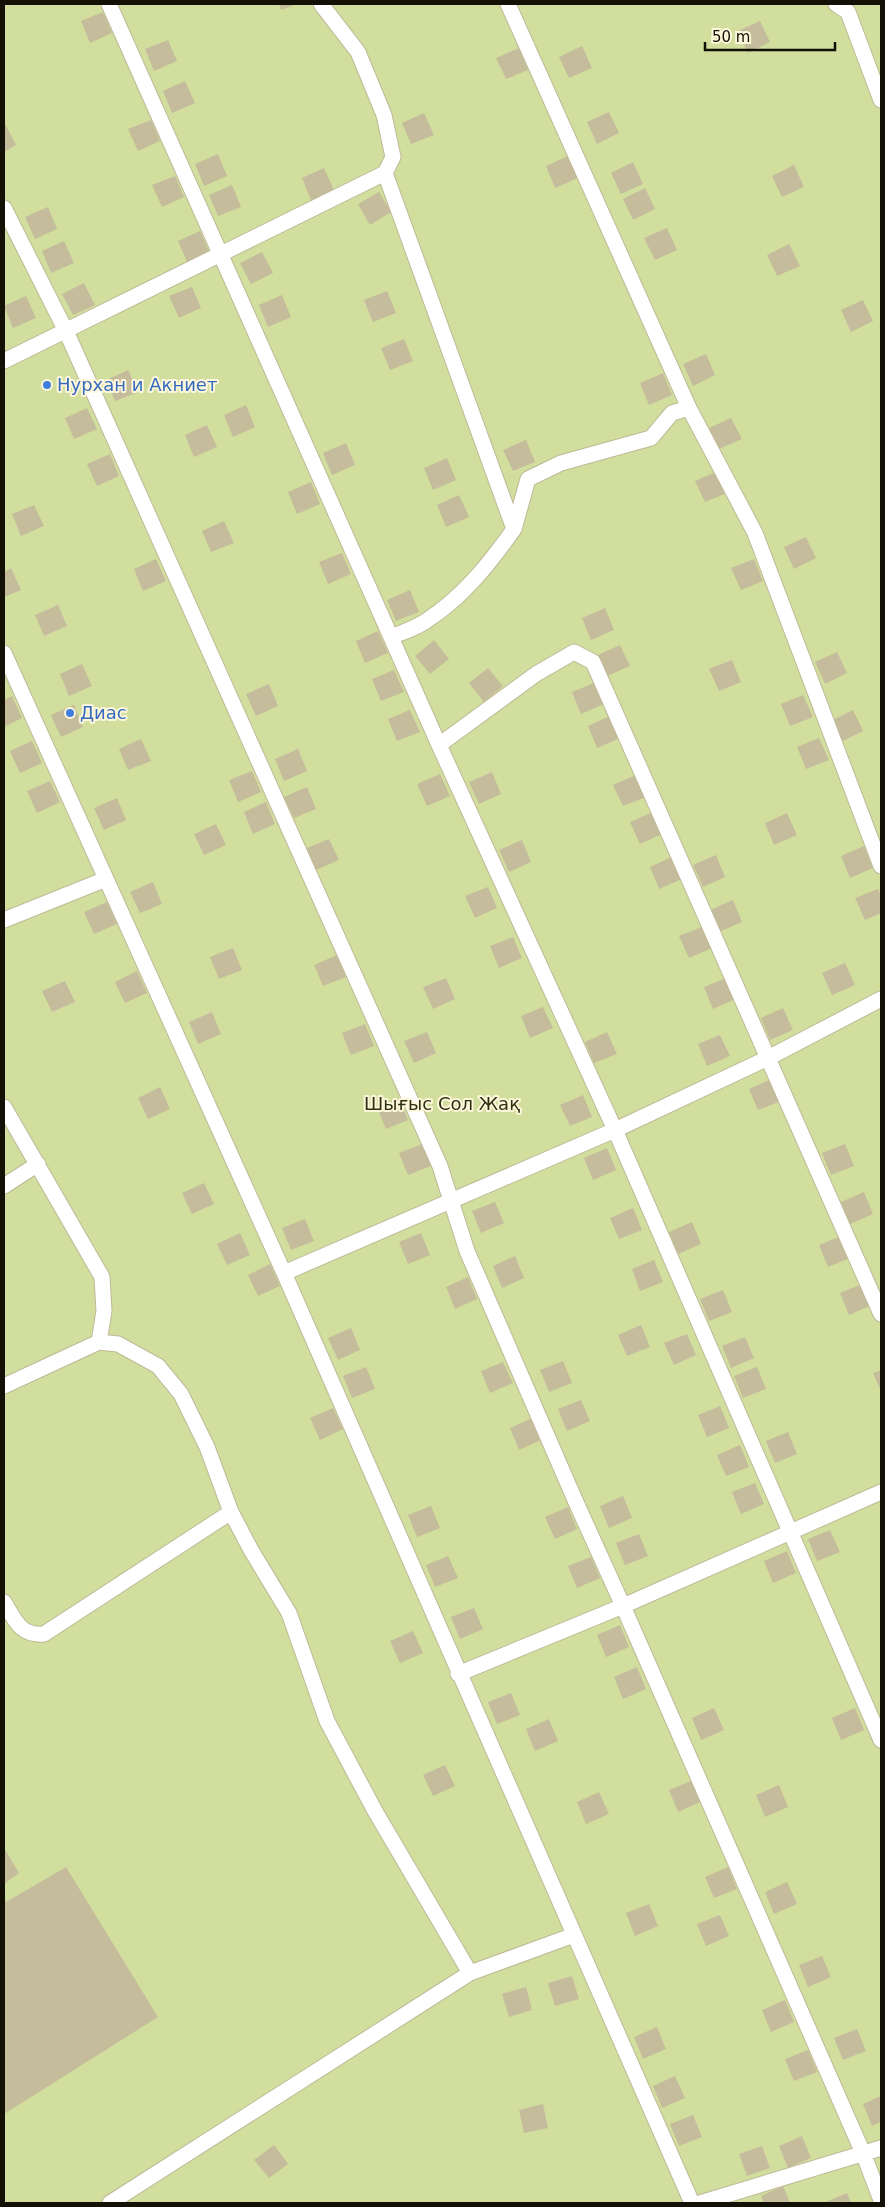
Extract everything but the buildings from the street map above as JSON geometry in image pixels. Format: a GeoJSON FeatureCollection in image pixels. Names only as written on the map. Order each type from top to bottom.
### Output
{"type":"FeatureCollection","features":[{"type":"Feature","properties":{"kind":"street"},"geometry":{"type":"LineString","coordinates":[[109,4],[439,745],[615,1130],[881,1740]]}},
{"type":"Feature","properties":{"kind":"street"},"geometry":{"type":"LineString","coordinates":[[4,362],[385,173],[393,157],[384,115],[358,52],[321,4]]}},
{"type":"Feature","properties":{"kind":"street"},"geometry":{"type":"LineString","coordinates":[[508,4],[689,408],[755,533],[881,866]]}},
{"type":"Feature","properties":{"kind":"street"},"geometry":{"type":"LineString","coordinates":[[836,4],[848,12],[881,100]]}},
{"type":"Feature","properties":{"kind":"street"},"geometry":{"type":"LineString","coordinates":[[385,173],[514,529]]}},
{"type":"Feature","properties":{"kind":"street"},"geometry":{"type":"LineString","coordinates":[[4,208],[66,331],[436,1157],[467,1251],[864,2154],[881,2200]]}},
{"type":"Feature","properties":{"kind":"street"},"geometry":{"type":"LineString","coordinates":[[391,637],[425,622],[451,603],[486,567],[514,529],[528,480],[561,463],[651,438],[672,413],[689,408]]}},
{"type":"Feature","properties":{"kind":"street"},"geometry":{"type":"LineString","coordinates":[[439,745],[536,674],[574,652],[593,662],[881,1314]]}},
{"type":"Feature","properties":{"kind":"street"},"geometry":{"type":"LineString","coordinates":[[4,653],[284,1273],[458,1674],[692,2203]]}},
{"type":"Feature","properties":{"kind":"street"},"geometry":{"type":"LineString","coordinates":[[4,920],[106,879]]}},
{"type":"Feature","properties":{"kind":"street"},"geometry":{"type":"LineString","coordinates":[[284,1273],[615,1130],[768,1058],[881,999]]}},
{"type":"Feature","properties":{"kind":"street"},"geometry":{"type":"LineString","coordinates":[[4,1107],[102,1277],[104,1312],[99,1342]]}},
{"type":"Feature","properties":{"kind":"street"},"geometry":{"type":"LineString","coordinates":[[4,1186],[38,1164]]}},
{"type":"Feature","properties":{"kind":"street"},"geometry":{"type":"LineString","coordinates":[[4,1386],[99,1342],[118,1344],[158,1366],[181,1394],[207,1447],[231,1512],[250,1550],[289,1613],[327,1721],[375,1811],[470,1973]]}},
{"type":"Feature","properties":{"kind":"street"},"geometry":{"type":"LineString","coordinates":[[458,1674],[623,1606],[881,1492]]}},
{"type":"Feature","properties":{"kind":"street"},"geometry":{"type":"LineString","coordinates":[[4,1602],[20,1628],[34,1635],[44,1634],[231,1512]]}},
{"type":"Feature","properties":{"kind":"street"},"geometry":{"type":"LineString","coordinates":[[110,2203],[470,1973],[574,1935]]}},
{"type":"Feature","properties":{"kind":"street"},"geometry":{"type":"LineString","coordinates":[[700,2203],[881,2148]]}},
{"type":"Feature","properties":{"kind":"green space","name":"Шығыс Сол Жақ"},"geometry":{"type":"Polygon","coordinates":[[[4,4],[881,4],[881,2203],[4,2203],[4,4]]]}},
{"type":"Feature","properties":{"kind":"place","name":"Нурхан и Акниет"},"geometry":{"type":"Point","coordinates":[47,385]}},
{"type":"Feature","properties":{"kind":"place","name":"Диас"},"geometry":{"type":"Point","coordinates":[70,713]}}]}
